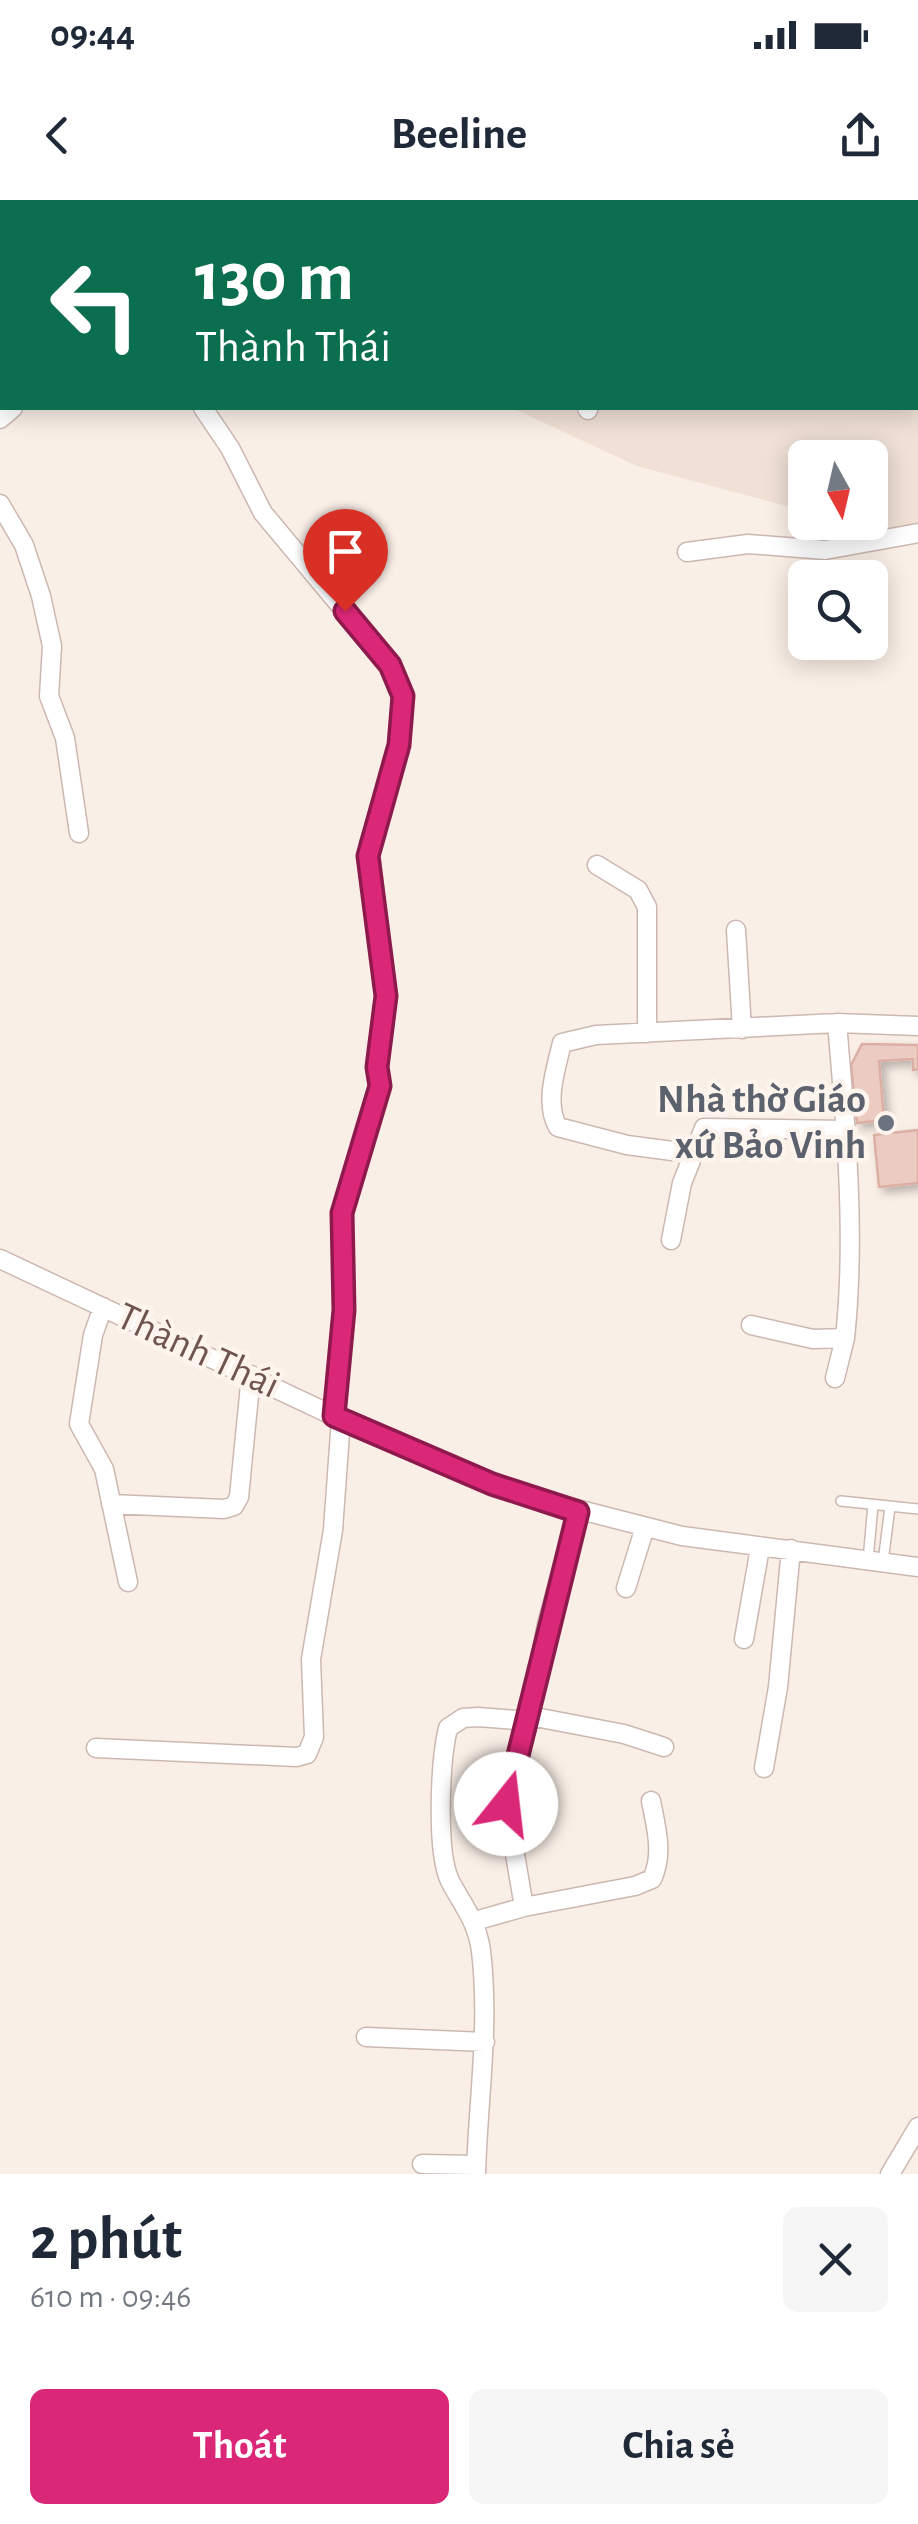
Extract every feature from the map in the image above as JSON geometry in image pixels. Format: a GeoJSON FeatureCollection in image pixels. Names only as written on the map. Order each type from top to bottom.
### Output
{"type":"FeatureCollection","features":[{"type":"Feature","properties":{"kind":"street"},"geometry":{"type":"LineString","coordinates":[[96,1748],[297,1757],[306,1754],[314,1737],[310,1658],[333,1530],[344,1310],[342,1213],[380,1086],[377,1067],[386,1014],[368,844],[399,745],[403,696],[390,665],[263,513],[204,410]]}},
{"type":"Feature","properties":{"kind":"street"},"geometry":{"type":"LineString","coordinates":[[0,504],[24,546],[42,596],[52,646],[49,696],[66,738],[79,833]]}},
{"type":"Feature","properties":{"kind":"street"},"geometry":{"type":"LineString","coordinates":[[687,552],[758,544],[825,550],[918,533]]}},
{"type":"Feature","properties":{"kind":"street"},"geometry":{"type":"LineString","coordinates":[[597,866],[638,890],[648,907],[646,1034]]}},
{"type":"Feature","properties":{"kind":"street"},"geometry":{"type":"LineString","coordinates":[[736,930],[742,1030]]}},
{"type":"Feature","properties":{"kind":"street"},"geometry":{"type":"LineString","coordinates":[[694,1154],[558,1127],[552,1118],[553,1084],[562,1043],[572,1037],[837,1023],[918,1026]]}},
{"type":"Feature","properties":{"kind":"street"},"geometry":{"type":"LineString","coordinates":[[835,1378],[844,1338],[850,1267],[846,1130],[837,1023]]}},
{"type":"Feature","properties":{"kind":"street"},"geometry":{"type":"LineString","coordinates":[[672,1240],[682,1182],[708,1126],[846,1130]]}},
{"type":"Feature","properties":{"kind":"street","name":"Thành Thái"},"geometry":{"type":"LineString","coordinates":[[0,1258],[337,1417],[492,1484],[578,1512],[645,1527],[760,1548],[918,1567]]}},
{"type":"Feature","properties":{"kind":"street"},"geometry":{"type":"LineString","coordinates":[[103,1307],[93,1335],[79,1424],[104,1469],[128,1582]]}},
{"type":"Feature","properties":{"kind":"street"},"geometry":{"type":"LineString","coordinates":[[751,1325],[813,1339],[844,1338]]}},
{"type":"Feature","properties":{"kind":"street"},"geometry":{"type":"LineString","coordinates":[[112,1504],[224,1509],[234,1506],[239,1497],[252,1375]]}},
{"type":"Feature","properties":{"kind":"street"},"geometry":{"type":"LineString","coordinates":[[524,1907],[505,1796],[530,1719],[547,1624],[578,1512]]}},
{"type":"Feature","properties":{"kind":"street"},"geometry":{"type":"LineString","coordinates":[[626,1588],[645,1527]]}},
{"type":"Feature","properties":{"kind":"street"},"geometry":{"type":"LineString","coordinates":[[744,1639],[760,1548]]}},
{"type":"Feature","properties":{"kind":"street"},"geometry":{"type":"LineString","coordinates":[[764,1768],[778,1687],[791,1549]]}},
{"type":"Feature","properties":{"kind":"street"},"geometry":{"type":"LineString","coordinates":[[422,2164],[476,2169],[484,2042],[483,1967],[476,1922],[451,1882],[444,1855],[441,1768],[448,1728],[463,1718],[530,1719],[624,1734],[664,1748]]}},
{"type":"Feature","properties":{"kind":"street"},"geometry":{"type":"LineString","coordinates":[[476,1922],[524,1907],[635,1886],[652,1879],[658,1866],[658,1844],[651,1802]]}},
{"type":"Feature","properties":{"kind":"street"},"geometry":{"type":"LineString","coordinates":[[366,2037],[484,2042]]}},
{"type":"Feature","properties":{"kind":"street"},"geometry":{"type":"LineString","coordinates":[[890,2174],[918,2127]]}},
{"type":"Feature","properties":{"kind":"lane"},"geometry":{"type":"LineString","coordinates":[[841,1500],[918,1509]]}},
{"type":"Feature","properties":{"kind":"lane"},"geometry":{"type":"LineString","coordinates":[[873,1506],[876,1561]]}},
{"type":"Feature","properties":{"kind":"lane"},"geometry":{"type":"LineString","coordinates":[[876,1561],[890,1507]]}},
{"type":"Feature","properties":{"kind":"shaded area"},"geometry":{"type":"Polygon","coordinates":[[[516,410],[918,410],[918,541],[888,533],[888,440],[788,440],[788,506],[637,466],[516,410]]]}},
{"type":"Feature","properties":{"kind":"building"},"geometry":{"type":"Polygon","coordinates":[[[862,1044],[918,1045],[918,1069],[913,1070],[913,1059],[879,1061],[884,1120],[857,1123],[851,1065],[862,1044]]]}},
{"type":"Feature","properties":{"kind":"building"},"geometry":{"type":"Polygon","coordinates":[[[918,1130],[918,1183],[879,1187],[874,1135],[918,1130]]]}},
{"type":"Feature","properties":{"kind":"place","name":"Nhà thờ Giáo xứ Bảo Vinh"},"geometry":{"type":"Point","coordinates":[886,1123]}},
{"type":"Feature","properties":{"kind":"route"},"geometry":{"type":"LineString","coordinates":[[345,611],[390,665],[399,682],[403,725],[368,844],[386,1014],[377,1067],[380,1086],[340,1226],[344,1310],[334,1416],[492,1484],[578,1512],[547,1624],[529,1721],[505,1796],[506,1804]]}}]}
